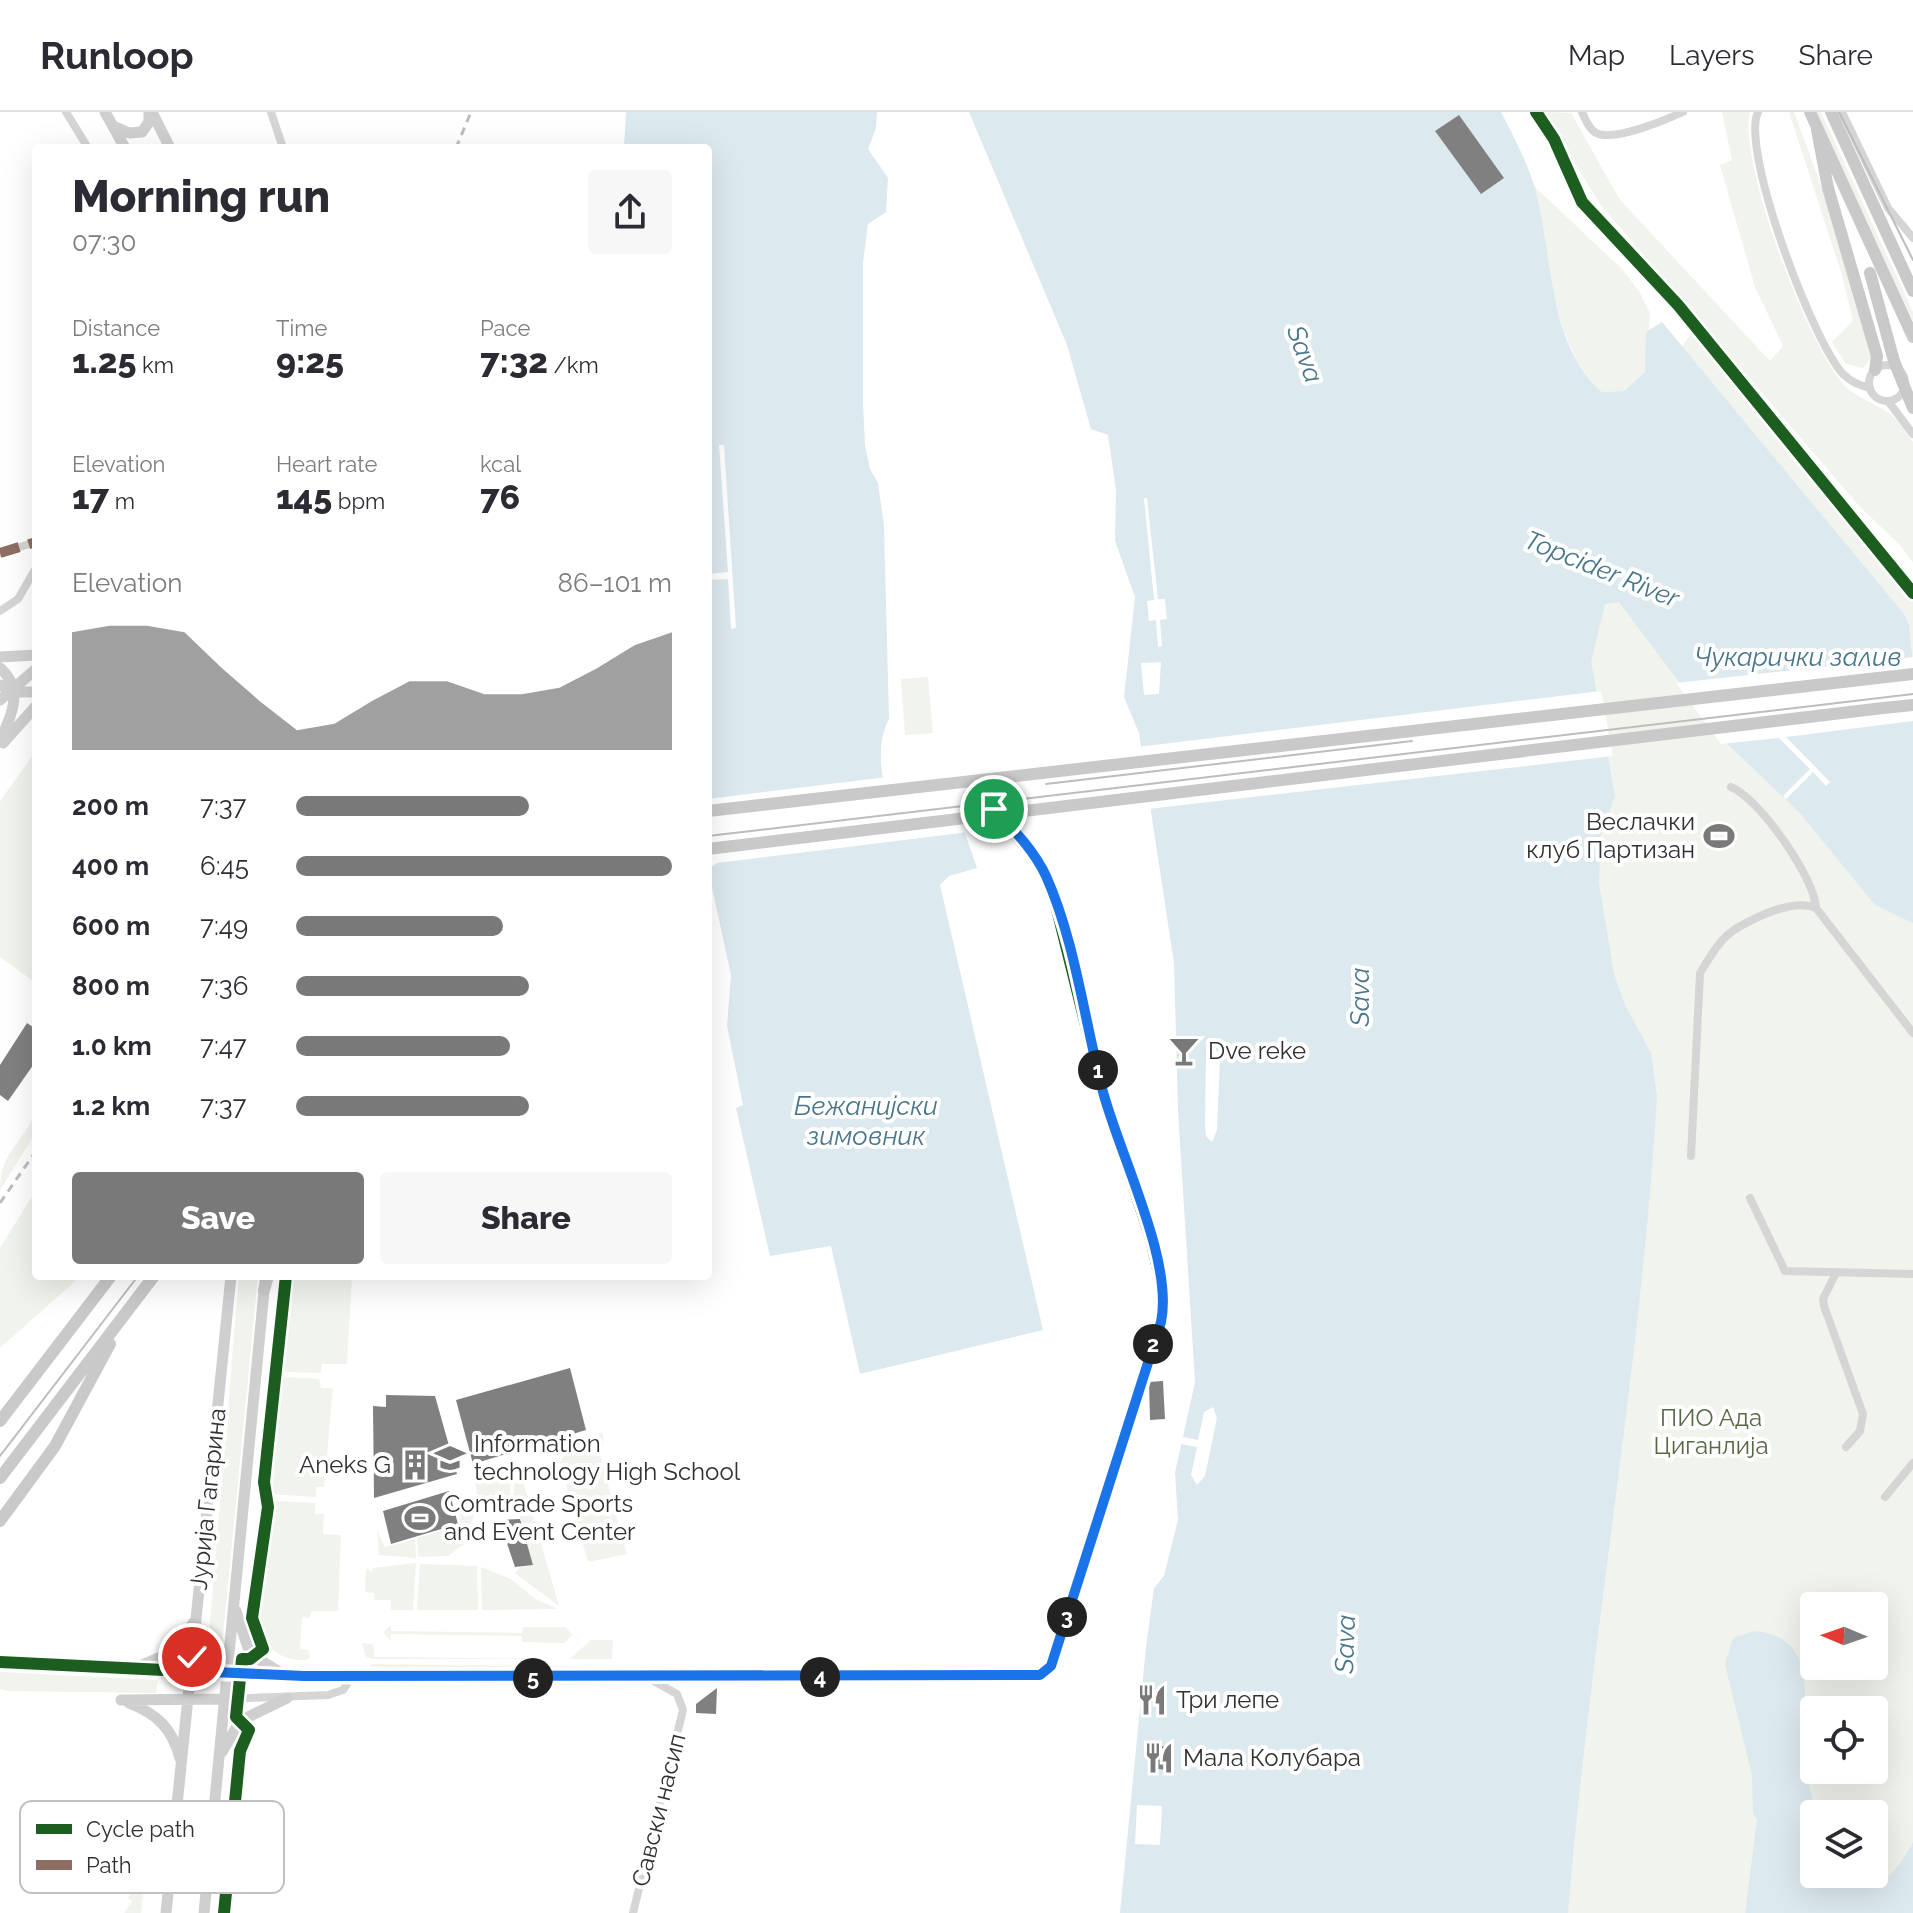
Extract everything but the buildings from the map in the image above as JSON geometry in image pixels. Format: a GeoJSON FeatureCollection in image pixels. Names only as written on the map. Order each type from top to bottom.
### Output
{"type":"FeatureCollection","features":[{"type":"Feature","properties":{"kind":"main road"},"geometry":{"type":"LineString","coordinates":[[105,112],[123,144]]}},
{"type":"Feature","properties":{"kind":"main road"},"geometry":{"type":"LineString","coordinates":[[113,126],[129,133],[142,132],[151,112]]}},
{"type":"Feature","properties":{"kind":"main road"},"geometry":{"type":"LineString","coordinates":[[151,112],[168,144]]}},
{"type":"Feature","properties":{"kind":"main road"},"geometry":{"type":"LineString","coordinates":[[1810,112],[1912,334]]}},
{"type":"Feature","properties":{"kind":"main road"},"geometry":{"type":"LineString","coordinates":[[1831,112],[1913,291]]}},
{"type":"Feature","properties":{"kind":"main road"},"geometry":{"type":"LineString","coordinates":[[1817,130],[1820,161],[1875,348],[1873,373]]}},
{"type":"Feature","properties":{"kind":"main road"},"geometry":{"type":"LineString","coordinates":[[1864,229],[1870,273],[1894,361],[1913,408]]}},
{"type":"Feature","properties":{"kind":"main road"},"geometry":{"type":"LineString","coordinates":[[1899,261],[1913,284]]}},
{"type":"Feature","properties":{"kind":"main road"},"geometry":{"type":"LineString","coordinates":[[0,657],[32,655]]}},
{"type":"Feature","properties":{"kind":"main road"},"geometry":{"type":"LineString","coordinates":[[0,668],[14,708],[0,740]]}},
{"type":"Feature","properties":{"kind":"main road"},"geometry":{"type":"LineString","coordinates":[[0,700],[32,672]]}},
{"type":"Feature","properties":{"kind":"main road"},"geometry":{"type":"LineString","coordinates":[[712,811],[1913,674]]}},
{"type":"Feature","properties":{"kind":"main road"},"geometry":{"type":"LineString","coordinates":[[9,689],[32,692]]}},
{"type":"Feature","properties":{"kind":"main road"},"geometry":{"type":"LineString","coordinates":[[712,849],[1913,705]]}},
{"type":"Feature","properties":{"kind":"main road"},"geometry":{"type":"LineString","coordinates":[[0,747],[32,711]]}},
{"type":"Feature","properties":{"kind":"main road"},"geometry":{"type":"LineString","coordinates":[[0,1421],[108,1280]]}},
{"type":"Feature","properties":{"kind":"main road"},"geometry":{"type":"LineString","coordinates":[[0,1478],[151,1280]]}},
{"type":"Feature","properties":{"kind":"main road","name":"Јурија Гагарина"},"geometry":{"type":"LineString","coordinates":[[177,1801],[231,1280]]}},
{"type":"Feature","properties":{"kind":"main road"},"geometry":{"type":"LineString","coordinates":[[264,1290],[266,1280]]}},
{"type":"Feature","properties":{"kind":"main road","name":"Јурија Гагарина"},"geometry":{"type":"LineString","coordinates":[[214,1801],[264,1290]]}},
{"type":"Feature","properties":{"kind":"main road"},"geometry":{"type":"LineString","coordinates":[[0,1521],[55,1446],[122,1320]]}},
{"type":"Feature","properties":{"kind":"main road"},"geometry":{"type":"LineString","coordinates":[[234,1601],[250,1654],[286,1676]]}},
{"type":"Feature","properties":{"kind":"main road"},"geometry":{"type":"LineString","coordinates":[[133,1668],[170,1653],[196,1619]]}},
{"type":"Feature","properties":{"kind":"main road"},"geometry":{"type":"LineString","coordinates":[[2,1662],[227,1673]]}},
{"type":"Feature","properties":{"kind":"main road"},"geometry":{"type":"LineString","coordinates":[[218,1760],[240,1721],[287,1698]]}},
{"type":"Feature","properties":{"kind":"main road"},"geometry":{"type":"LineString","coordinates":[[181,1764],[167,1727],[145,1709],[121,1700],[224,1699]]}},
{"type":"Feature","properties":{"kind":"main road","name":"Јурија Гагарина"},"geometry":{"type":"LineString","coordinates":[[166,1913],[168,1893]]}},
{"type":"Feature","properties":{"kind":"main road","name":"Јурија Гагарина"},"geometry":{"type":"LineString","coordinates":[[204,1913],[206,1893]]}},
{"type":"Feature","properties":{"kind":"street"},"geometry":{"type":"LineString","coordinates":[[66,112],[86,144]]}},
{"type":"Feature","properties":{"kind":"street"},"geometry":{"type":"LineString","coordinates":[[271,112],[282,144]]}},
{"type":"Feature","properties":{"kind":"street"},"geometry":{"type":"LineString","coordinates":[[1582,112],[1590,128],[1604,135],[1683,112]]}},
{"type":"Feature","properties":{"kind":"street"},"geometry":{"type":"LineString","coordinates":[[1758,112],[1754,132],[1778,232],[1808,311],[1846,377],[1888,401],[1913,434]]}},
{"type":"Feature","properties":{"kind":"street"},"geometry":{"type":"LineString","coordinates":[[1842,112],[1888,208],[1913,238]]}},
{"type":"Feature","properties":{"kind":"street"},"geometry":{"type":"LineString","coordinates":[[1846,377],[1873,373],[1889,365],[1908,379],[1902,394]]}},
{"type":"Feature","properties":{"kind":"street"},"geometry":{"type":"LineString","coordinates":[[1870,388],[1873,373]]}},
{"type":"Feature","properties":{"kind":"street"},"geometry":{"type":"LineString","coordinates":[[1888,401],[1913,389]]}},
{"type":"Feature","properties":{"kind":"street"},"geometry":{"type":"LineString","coordinates":[[0,553],[32,543]]}},
{"type":"Feature","properties":{"kind":"street"},"geometry":{"type":"LineString","coordinates":[[0,611],[18,599],[32,575]]}},
{"type":"Feature","properties":{"kind":"street"},"geometry":{"type":"LineString","coordinates":[[1731,787],[1751,799],[1812,887],[1816,908],[1913,1033]]}},
{"type":"Feature","properties":{"kind":"street"},"geometry":{"type":"LineString","coordinates":[[227,1673],[648,1678],[1040,1675],[1051,1666],[1161,1322],[1163,1291],[1151,1239],[1102,1090],[1054,897],[1040,864],[994,809]]}},
{"type":"Feature","properties":{"kind":"street"},"geometry":{"type":"LineString","coordinates":[[1691,1156],[1700,973],[1714,950],[1736,929],[1793,905],[1816,908]]}},
{"type":"Feature","properties":{"kind":"street"},"geometry":{"type":"LineString","coordinates":[[1750,1198],[1785,1271],[1835,1275],[1913,1274]]}},
{"type":"Feature","properties":{"kind":"street"},"geometry":{"type":"LineString","coordinates":[[1835,1275],[1823,1299],[1824,1306],[1863,1414],[1860,1431],[1846,1447]]}},
{"type":"Feature","properties":{"kind":"street"},"geometry":{"type":"LineString","coordinates":[[1885,1497],[1913,1463]]}},
{"type":"Feature","properties":{"kind":"street"},"geometry":{"type":"LineString","coordinates":[[224,1699],[335,1694],[346,1687],[352,1676]]}},
{"type":"Feature","properties":{"kind":"street","name":"Савски насип"},"geometry":{"type":"LineString","coordinates":[[633,1913],[683,1710],[677,1694],[648,1678]]}},
{"type":"Feature","properties":{"kind":"green space"},"geometry":{"type":"Polygon","coordinates":[[[1548,112],[1571,113],[1620,200],[1770,361],[1783,346],[1755,287],[1720,165],[1732,160],[1722,112],[1750,112],[1749,136],[1754,170],[1765,211],[1814,337],[1847,388],[1893,416],[1913,442],[1913,563],[1900,545],[1860,507],[1600,204],[1549,121],[1548,112]]]}},
{"type":"Feature","properties":{"kind":"green space"},"geometry":{"type":"Polygon","coordinates":[[[1789,112],[1794,112],[1847,264],[1871,358],[1863,368],[1846,364],[1832,342],[1853,321],[1842,275],[1789,112]]]}},
{"type":"Feature","properties":{"kind":"green space"},"geometry":{"type":"Polygon","coordinates":[[[1815,112],[1821,112],[1913,312],[1913,321],[1815,112]]]}},
{"type":"Feature","properties":{"kind":"green space"},"geometry":{"type":"Polygon","coordinates":[[[1534,186],[1623,270],[1650,313],[1645,372],[1624,391],[1602,392],[1585,373],[1572,350],[1553,296],[1534,186]]]}},
{"type":"Feature","properties":{"kind":"green space","name":"ПИО Ада Циганлија"},"geometry":{"type":"Polygon","coordinates":[[[1696,327],[1775,419],[1845,511],[1892,559],[1913,593],[1913,1913],[1496,1913],[1536,548],[1696,327]]]}},
{"type":"Feature","properties":{"kind":"green space"},"geometry":{"type":"Polygon","coordinates":[[[928,677],[933,733],[905,735],[901,679],[928,677]]]}},
{"type":"Feature","properties":{"kind":"green space"},"geometry":{"type":"Polygon","coordinates":[[[32,757],[32,980],[0,957],[0,801],[32,757]]]}},
{"type":"Feature","properties":{"kind":"green space"},"geometry":{"type":"Polygon","coordinates":[[[32,1120],[32,1138],[0,1190],[7,1158],[32,1120]]]}},
{"type":"Feature","properties":{"kind":"green space"},"geometry":{"type":"Polygon","coordinates":[[[32,1196],[32,1280],[76,1280],[0,1348],[0,1248],[32,1196]]]}},
{"type":"Feature","properties":{"kind":"green space"},"geometry":{"type":"Polygon","coordinates":[[[239,1280],[258,1280],[222,1646],[214,1653],[208,1646],[239,1280]]]}},
{"type":"Feature","properties":{"kind":"green space"},"geometry":{"type":"Polygon","coordinates":[[[291,1280],[352,1280],[347,1364],[322,1364],[321,1372],[317,1373],[285,1372],[282,1369],[291,1280]]]}},
{"type":"Feature","properties":{"kind":"green space"},"geometry":{"type":"Polygon","coordinates":[[[285,1377],[319,1379],[321,1388],[333,1388],[324,1487],[316,1487],[316,1497],[272,1494],[281,1381],[285,1377]]]}},
{"type":"Feature","properties":{"kind":"green space"},"geometry":{"type":"Polygon","coordinates":[[[602,1432],[604,1445],[598,1448],[627,1554],[588,1562],[560,1463],[566,1451],[592,1443],[602,1432]]]}},
{"type":"Feature","properties":{"kind":"green space"},"geometry":{"type":"Polygon","coordinates":[[[512,1467],[508,1512],[494,1514],[489,1500],[484,1510],[487,1515],[482,1516],[475,1483],[482,1476],[512,1467]]]}},
{"type":"Feature","properties":{"kind":"green space"},"geometry":{"type":"Polygon","coordinates":[[[516,1467],[526,1468],[520,1471],[559,1606],[515,1573],[521,1567],[533,1565],[518,1511],[512,1511],[516,1467]]]}},
{"type":"Feature","properties":{"kind":"green space"},"geometry":{"type":"Polygon","coordinates":[[[274,1501],[315,1503],[315,1514],[324,1514],[323,1534],[341,1535],[338,1611],[311,1611],[310,1618],[302,1617],[300,1649],[308,1650],[310,1656],[307,1660],[291,1659],[277,1653],[259,1630],[270,1505],[274,1501]]]}},
{"type":"Feature","properties":{"kind":"green space"},"geometry":{"type":"Polygon","coordinates":[[[459,1512],[466,1517],[474,1513],[467,1542],[448,1556],[418,1557],[417,1538],[461,1525],[459,1512]]]}},
{"type":"Feature","properties":{"kind":"green space"},"geometry":{"type":"Polygon","coordinates":[[[377,1530],[385,1547],[415,1539],[416,1558],[379,1555],[377,1530]]]}},
{"type":"Feature","properties":{"kind":"green space"},"geometry":{"type":"Polygon","coordinates":[[[416,1563],[413,1610],[391,1610],[391,1600],[375,1600],[374,1593],[365,1592],[366,1568],[372,1573],[373,1568],[416,1563]]]}},
{"type":"Feature","properties":{"kind":"green space"},"geometry":{"type":"Polygon","coordinates":[[[420,1564],[477,1566],[478,1610],[417,1610],[420,1564]]]}},
{"type":"Feature","properties":{"kind":"green space"},"geometry":{"type":"Polygon","coordinates":[[[481,1567],[511,1579],[535,1599],[558,1609],[482,1610],[481,1567]]]}},
{"type":"Feature","properties":{"kind":"green space"},"geometry":{"type":"Polygon","coordinates":[[[391,1625],[391,1631],[522,1633],[523,1627],[566,1627],[572,1635],[564,1643],[522,1642],[522,1636],[391,1634],[391,1641],[383,1632],[391,1625]]]}},
{"type":"Feature","properties":{"kind":"green space"},"geometry":{"type":"Polygon","coordinates":[[[591,1640],[613,1640],[612,1659],[570,1659],[591,1640]]]}},
{"type":"Feature","properties":{"kind":"green space"},"geometry":{"type":"Polygon","coordinates":[[[362,1643],[373,1644],[374,1657],[570,1659],[373,1659],[366,1657],[362,1643]]]}},
{"type":"Feature","properties":{"kind":"green space"},"geometry":{"type":"Polygon","coordinates":[[[369,1666],[622,1667],[627,1672],[399,1670],[369,1666]]]}},
{"type":"Feature","properties":{"kind":"green space"},"geometry":{"type":"Polygon","coordinates":[[[0,1672],[158,1680],[156,1693],[9,1691],[0,1689],[0,1672]]]}},
{"type":"Feature","properties":{"kind":"green space"},"geometry":{"type":"Polygon","coordinates":[[[131,1893],[143,1893],[141,1913],[124,1913],[132,1901],[128,1898],[131,1893]]]}},
{"type":"Feature","properties":{"kind":"water","name":"Бежанијски зимовник"},"geometry":{"type":"Polygon","coordinates":[[[626,112],[877,112],[876,128],[868,149],[888,178],[886,212],[868,224],[863,263],[863,404],[865,445],[870,469],[878,483],[884,526],[889,719],[882,743],[882,769],[893,820],[962,825],[977,868],[949,876],[940,885],[1043,1330],[860,1374],[831,1246],[770,1256],[736,1108],[743,1105],[727,1026],[731,975],[712,887],[712,866],[733,853],[712,817],[712,144],[624,144],[626,112]]]}},
{"type":"Feature","properties":{"kind":"water"},"geometry":{"type":"Polygon","coordinates":[[[969,112],[1501,112],[1534,185],[1561,322],[1570,348],[1584,371],[1602,392],[1624,391],[1645,372],[1646,332],[1662,322],[1904,614],[1909,625],[1913,666],[1913,923],[1875,905],[1799,812],[1721,738],[1619,602],[1605,604],[1591,661],[1615,796],[1601,835],[1599,883],[1614,974],[1625,1005],[1651,1053],[1657,1096],[1628,1402],[1577,1811],[1568,1913],[1120,1913],[1154,1588],[1164,1576],[1178,1520],[1175,1473],[1195,1382],[1178,1111],[1174,963],[1139,733],[1124,697],[1135,597],[1115,541],[1116,490],[1108,435],[1091,429],[1067,345],[969,112]]]}},
{"type":"Feature","properties":{"kind":"water"},"geometry":{"type":"Polygon","coordinates":[[[1754,1631],[1776,1636],[1791,1646],[1800,1661],[1800,1680],[1804,1680],[1805,1696],[1800,1696],[1800,1784],[1808,1784],[1812,1800],[1800,1800],[1800,1888],[1888,1888],[1888,1876],[1913,1842],[1913,1913],[1745,1913],[1757,1820],[1753,1813],[1752,1776],[1725,1664],[1733,1638],[1754,1631]]]}},
{"type":"Feature","properties":{"kind":"pier"},"geometry":{"type":"Polygon","coordinates":[[[719,445],[724,445],[736,628],[731,629],[728,579],[712,580],[712,574],[728,572],[719,445]]]}},
{"type":"Feature","properties":{"kind":"pier"},"geometry":{"type":"Polygon","coordinates":[[[1144,498],[1147,498],[1158,599],[1165,599],[1167,619],[1160,620],[1162,646],[1158,647],[1156,620],[1149,621],[1147,601],[1154,600],[1144,498]]]}},
{"type":"Feature","properties":{"kind":"pier"},"geometry":{"type":"Polygon","coordinates":[[[1913,657],[1913,721],[1786,737],[1830,782],[1826,786],[1813,772],[1786,799],[1783,796],[1810,769],[1779,738],[1721,744],[1676,683],[1913,657]]]}},
{"type":"Feature","properties":{"kind":"pier"},"geometry":{"type":"Polygon","coordinates":[[[1161,662],[1159,694],[1144,695],[1141,663],[1161,662]]]}},
{"type":"Feature","properties":{"kind":"pier"},"geometry":{"type":"Polygon","coordinates":[[[1601,691],[1613,756],[1148,809],[1137,747],[1601,691]]]}},
{"type":"Feature","properties":{"kind":"pier"},"geometry":{"type":"Polygon","coordinates":[[[887,777],[901,828],[965,823],[969,832],[712,864],[730,851],[712,823],[712,799],[887,777]]]}},
{"type":"Feature","properties":{"kind":"pier"},"geometry":{"type":"Polygon","coordinates":[[[1213,1045],[1220,1056],[1217,1130],[1212,1142],[1206,1136],[1205,1125],[1206,1054],[1213,1045]]]}},
{"type":"Feature","properties":{"kind":"pier"},"geometry":{"type":"Polygon","coordinates":[[[1213,1407],[1217,1418],[1205,1476],[1197,1485],[1191,1475],[1197,1447],[1181,1444],[1183,1437],[1198,1440],[1204,1412],[1213,1407]]]}},
{"type":"Feature","properties":{"kind":"pier"},"geometry":{"type":"Polygon","coordinates":[[[1137,1805],[1162,1806],[1160,1845],[1135,1844],[1137,1805]]]}},
{"type":"Feature","properties":{"kind":"tram line"},"geometry":{"type":"LineString","coordinates":[[1839,112],[1913,260]]}},
{"type":"Feature","properties":{"kind":"tram line"},"geometry":{"type":"LineString","coordinates":[[712,836],[1913,694]]}},
{"type":"Feature","properties":{"kind":"tram line"},"geometry":{"type":"LineString","coordinates":[[1046,784],[1412,741]]}},
{"type":"Feature","properties":{"kind":"tram line"},"geometry":{"type":"LineString","coordinates":[[0,1456],[135,1280]]}},
{"type":"Feature","properties":{"kind":"railway"},"geometry":{"type":"LineString","coordinates":[[458,144],[471,112]]}},
{"type":"Feature","properties":{"kind":"railway"},"geometry":{"type":"LineString","coordinates":[[0,1203],[32,1157]]}},
{"type":"Feature","properties":{"kind":"marked path"},"geometry":{"type":"LineString","coordinates":[[0,553],[32,543]]}},
{"type":"Feature","properties":{"kind":"cycle path"},"geometry":{"type":"LineString","coordinates":[[1536,112],[1554,139],[1582,202],[1678,305],[1913,593]]}},
{"type":"Feature","properties":{"kind":"cycle path"},"geometry":{"type":"LineString","coordinates":[[0,1662],[286,1676],[1040,1675],[1051,1666],[1161,1322],[1163,1291],[1151,1239],[1102,1090],[1054,897],[1040,864],[994,809]]}},
{"type":"Feature","properties":{"kind":"cycle path"},"geometry":{"type":"LineString","coordinates":[[235,1801],[240,1751],[249,1730],[236,1717],[242,1659],[250,1659],[263,1649],[252,1618],[268,1507],[264,1482],[286,1280]]}},
{"type":"Feature","properties":{"kind":"cycle path"},"geometry":{"type":"LineString","coordinates":[[224,1913],[226,1893]]}},
{"type":"Feature","properties":{"kind":"place","name":"Веслачки клуб Партизан"},"geometry":{"type":"Point","coordinates":[1719,836]}},
{"type":"Feature","properties":{"kind":"place","name":"Dve reke"},"geometry":{"type":"Point","coordinates":[1184,1051]}},
{"type":"Feature","properties":{"kind":"place","name":"Information technology High School"},"geometry":{"type":"Point","coordinates":[450,1458]}},
{"type":"Feature","properties":{"kind":"place","name":"Aneks G"},"geometry":{"type":"Point","coordinates":[415,1465]}},
{"type":"Feature","properties":{"kind":"place","name":"Comtrade Sports and Event Center"},"geometry":{"type":"Point","coordinates":[420,1518]}},
{"type":"Feature","properties":{"kind":"place","name":"Три лепе"},"geometry":{"type":"Point","coordinates":[1152,1700]}},
{"type":"Feature","properties":{"kind":"place","name":"Мала Колубара"},"geometry":{"type":"Point","coordinates":[1159,1758]}},
{"type":"Feature","properties":{"kind":"route"},"geometry":{"type":"LineString","coordinates":[[192,1657],[191,1671],[286,1676],[648,1678],[1040,1675],[1047,1671],[1138,1402],[1164,1310],[1163,1291],[1151,1239],[1102,1090],[1060,917],[1047,877],[1019,836],[994,809]]}},
{"type":"Feature","properties":{"kind":"water label","name":"Sava"},"geometry":{"type":"Point","coordinates":[1305,354]}},
{"type":"Feature","properties":{"kind":"water label","name":"Topcider River"},"geometry":{"type":"Point","coordinates":[1602,569]}},
{"type":"Feature","properties":{"kind":"water label","name":"Чукарички залив"},"geometry":{"type":"Point","coordinates":[1798,657]}},
{"type":"Feature","properties":{"kind":"water label","name":"Sava"},"geometry":{"type":"Point","coordinates":[1360,997]}},
{"type":"Feature","properties":{"kind":"water label","name":"Sava"},"geometry":{"type":"Point","coordinates":[1345,1644]}}]}
